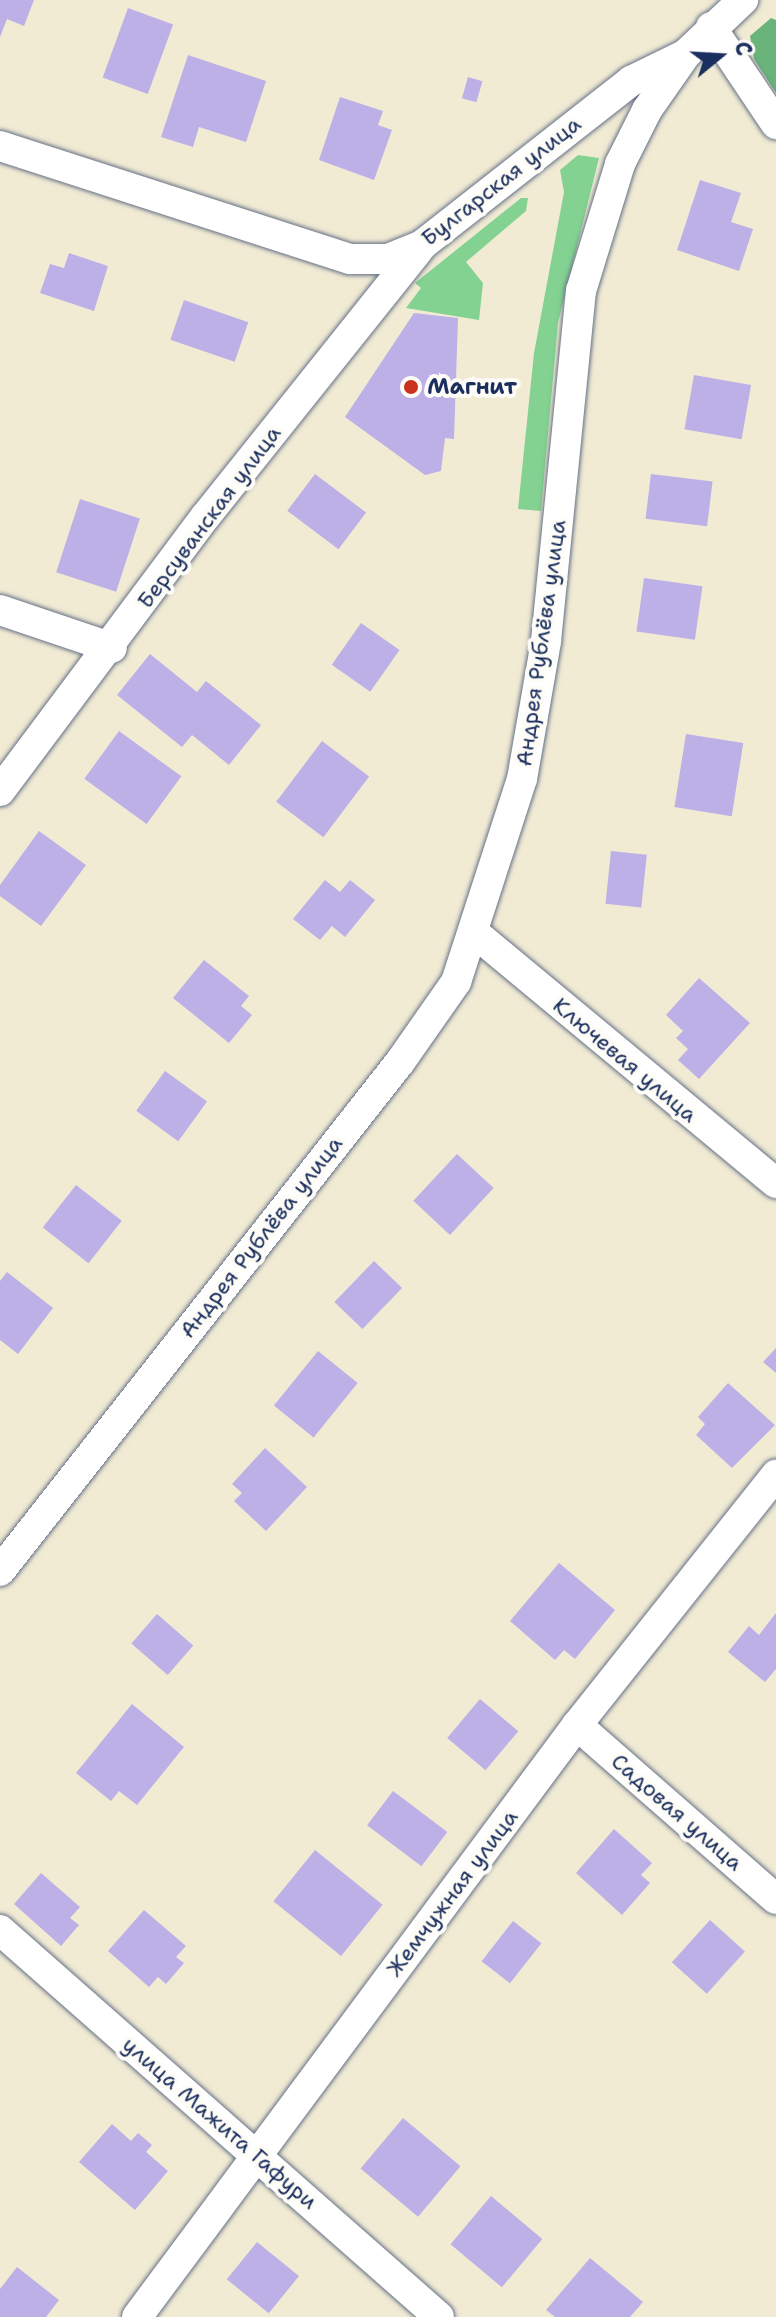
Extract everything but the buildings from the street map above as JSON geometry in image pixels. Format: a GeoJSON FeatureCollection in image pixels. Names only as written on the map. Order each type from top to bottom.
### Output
{"type":"FeatureCollection","features":[{"type":"Feature","properties":{"kind":"street","name":"Булгарская улица"},"geometry":{"type":"LineString","coordinates":[[0,146],[350,259],[388,259],[422,245],[631,81],[686,54],[711,27],[743,0]]}},
{"type":"Feature","properties":{"kind":"street"},"geometry":{"type":"LineString","coordinates":[[711,27],[776,124]]}},
{"type":"Feature","properties":{"kind":"street","name":"Андрея Рублёва улица"},"geometry":{"type":"LineString","coordinates":[[0,1571],[400,1062],[456,982],[476,934],[522,779],[546,641],[581,291],[620,164],[647,110],[686,54]]}},
{"type":"Feature","properties":{"kind":"street","name":"Берсуванская улица"},"geometry":{"type":"LineString","coordinates":[[0,791],[112,648],[206,516],[422,245]]}},
{"type":"Feature","properties":{"kind":"street"},"geometry":{"type":"LineString","coordinates":[[0,610],[112,648]]}},
{"type":"Feature","properties":{"kind":"street","name":"Ключевая улица"},"geometry":{"type":"LineString","coordinates":[[476,934],[776,1183]]}},
{"type":"Feature","properties":{"kind":"street","name":"Жемчужная улица"},"geometry":{"type":"LineString","coordinates":[[137,2317],[577,1725],[776,1475]]}},
{"type":"Feature","properties":{"kind":"street","name":"Садовая улица"},"geometry":{"type":"LineString","coordinates":[[577,1725],[776,1899]]}},
{"type":"Feature","properties":{"kind":"street","name":"улица Мажита Гафури"},"geometry":{"type":"LineString","coordinates":[[0,1930],[439,2317]]}},
{"type":"Feature","properties":{"kind":"green space"},"geometry":{"type":"Polygon","coordinates":[[[771,18],[776,20],[776,93],[754,59],[750,36],[771,18]]]}},
{"type":"Feature","properties":{"kind":"green space"},"geometry":{"type":"Polygon","coordinates":[[[578,155],[599,158],[558,323],[541,511],[518,509],[534,353],[564,192],[560,170],[578,155]]]}},
{"type":"Feature","properties":{"kind":"green space"},"geometry":{"type":"Polygon","coordinates":[[[521,198],[528,198],[526,211],[466,262],[483,283],[479,320],[406,308],[421,288],[415,283],[521,198]]]}},
{"type":"Feature","properties":{"kind":"place","name":"Магнит"},"geometry":{"type":"Point","coordinates":[411,387]}}]}
